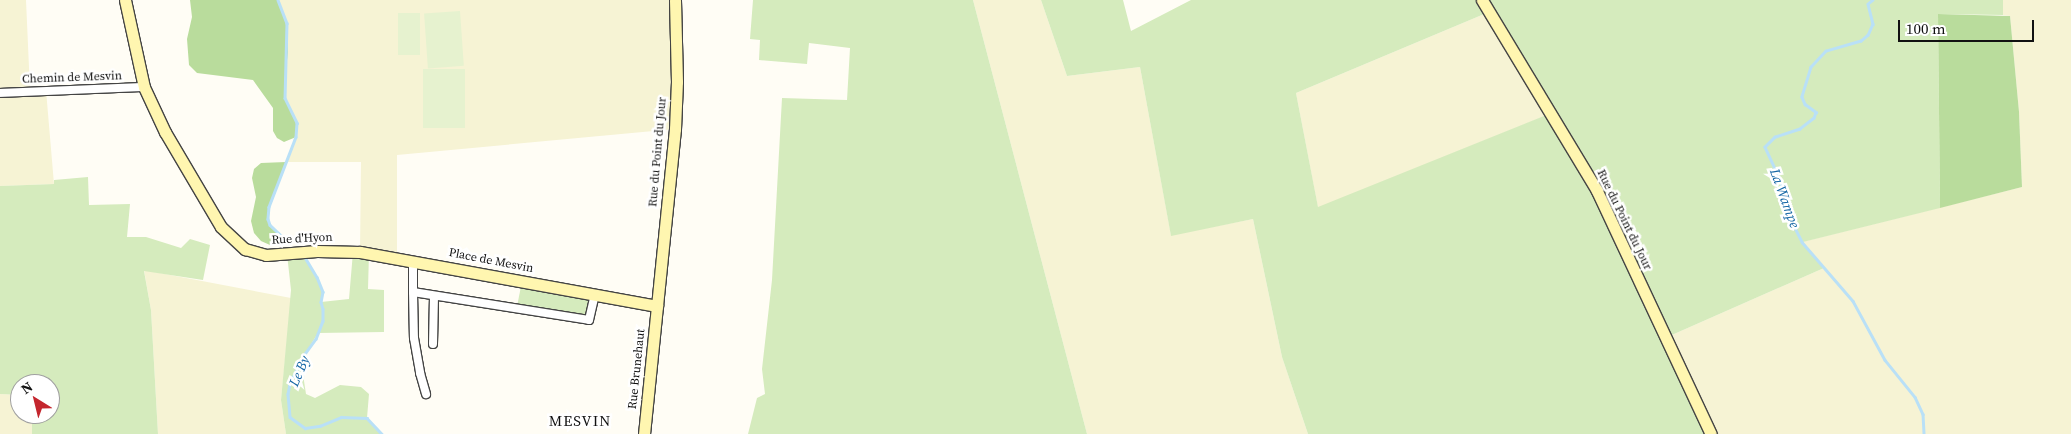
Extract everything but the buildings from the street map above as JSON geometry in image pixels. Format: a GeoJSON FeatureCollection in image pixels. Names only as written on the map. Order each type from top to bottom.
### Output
{"type":"FeatureCollection","features":[{"type":"Feature","properties":{"kind":"street","name":"Rue d'Hyon"},"geometry":{"type":"LineString","coordinates":[[125,0],[144,87],[165,132],[221,227],[245,248],[266,255],[345,251],[413,261]]}},
{"type":"Feature","properties":{"kind":"street","name":"Rue du Point du Jour"},"geometry":{"type":"LineString","coordinates":[[657,306],[675,129],[677,82],[675,0]]}},
{"type":"Feature","properties":{"kind":"street","name":"Rue du Point du Jour"},"geometry":{"type":"LineString","coordinates":[[1482,0],[1597,191],[1711,434]]}},
{"type":"Feature","properties":{"kind":"street","name":"Chemin de Mesvin"},"geometry":{"type":"LineString","coordinates":[[0,93],[144,87]]}},
{"type":"Feature","properties":{"kind":"street","name":"Place de Mesvin"},"geometry":{"type":"LineString","coordinates":[[413,261],[657,306]]}},
{"type":"Feature","properties":{"kind":"street"},"geometry":{"type":"LineString","coordinates":[[413,261],[414,338],[426,394]]}},
{"type":"Feature","properties":{"kind":"street"},"geometry":{"type":"LineString","coordinates":[[413,292],[589,320],[595,295]]}},
{"type":"Feature","properties":{"kind":"street"},"geometry":{"type":"LineString","coordinates":[[432,344],[434,296]]}},
{"type":"Feature","properties":{"kind":"street","name":"Rue Brunehaut"},"geometry":{"type":"LineString","coordinates":[[644,434],[657,306]]}},
{"type":"Feature","properties":{"kind":"shaded area"},"geometry":{"type":"Polygon","coordinates":[[[0,0],[26,0],[30,90],[46,90],[54,184],[0,186],[0,0]]]}},
{"type":"Feature","properties":{"kind":"shaded area"},"geometry":{"type":"Polygon","coordinates":[[[278,0],[675,0],[675,129],[397,155],[397,258],[360,252],[361,162],[286,162],[296,137],[297,123],[285,98],[287,23],[278,0]]]}},
{"type":"Feature","properties":{"kind":"shaded area"},"geometry":{"type":"Polygon","coordinates":[[[973,0],[1041,0],[1067,76],[1140,67],[1171,235],[1253,219],[1282,357],[1308,434],[1087,434],[973,0]]]}},
{"type":"Feature","properties":{"kind":"shaded area"},"geometry":{"type":"Polygon","coordinates":[[[2003,0],[2071,0],[2071,434],[1711,434],[1665,338],[1824,268],[1802,242],[2022,187],[2019,112],[2010,16],[2003,15],[2003,0]]]}},
{"type":"Feature","properties":{"kind":"shaded area"},"geometry":{"type":"Polygon","coordinates":[[[1489,12],[1550,114],[1318,208],[1296,93],[1489,12]]]}},
{"type":"Feature","properties":{"kind":"shaded area"},"geometry":{"type":"Polygon","coordinates":[[[144,270],[291,298],[281,400],[286,434],[158,434],[151,310],[144,270]]]}},
{"type":"Feature","properties":{"kind":"shaded area"},"geometry":{"type":"Polygon","coordinates":[[[0,394],[10,394],[10,424],[32,424],[32,434],[0,434],[0,394]]]}},
{"type":"Feature","properties":{"kind":"green space"},"geometry":{"type":"Polygon","coordinates":[[[190,0],[278,0],[287,23],[288,52],[284,84],[285,98],[297,123],[296,137],[284,142],[277,138],[273,131],[273,108],[253,80],[197,73],[189,65],[187,39],[192,17],[190,0]]]}},
{"type":"Feature","properties":{"kind":"green space"},"geometry":{"type":"Polygon","coordinates":[[[753,0],[973,0],[1087,434],[748,434],[757,398],[765,394],[762,369],[772,280],[782,98],[847,100],[850,48],[809,43],[807,64],[759,60],[760,40],[750,39],[753,0]]]}},
{"type":"Feature","properties":{"kind":"green space"},"geometry":{"type":"Polygon","coordinates":[[[1041,0],[1123,0],[1131,31],[1191,0],[2003,0],[2003,15],[1938,14],[1940,208],[1803,242],[1824,268],[1665,338],[1711,434],[1308,434],[1282,357],[1253,219],[1171,236],[1140,67],[1067,76],[1041,0]],[[1489,12],[1296,93],[1318,207],[1549,114],[1489,12]]]}},
{"type":"Feature","properties":{"kind":"green space"},"geometry":{"type":"Polygon","coordinates":[[[460,11],[464,66],[428,68],[424,14],[460,11]]]}},
{"type":"Feature","properties":{"kind":"green space"},"geometry":{"type":"Polygon","coordinates":[[[398,13],[420,13],[420,55],[398,55],[398,13]]]}},
{"type":"Feature","properties":{"kind":"green space"},"geometry":{"type":"Polygon","coordinates":[[[1938,14],[2010,16],[2019,112],[2022,187],[1940,208],[1938,14]]]}},
{"type":"Feature","properties":{"kind":"green space"},"geometry":{"type":"Polygon","coordinates":[[[423,69],[465,69],[465,128],[423,128],[423,69]]]}},
{"type":"Feature","properties":{"kind":"green space"},"geometry":{"type":"Polygon","coordinates":[[[286,162],[269,207],[268,219],[274,230],[284,238],[279,244],[270,245],[261,241],[254,233],[251,221],[256,197],[252,178],[254,169],[261,163],[286,162]]]}},
{"type":"Feature","properties":{"kind":"green space"},"geometry":{"type":"Polygon","coordinates":[[[88,177],[89,205],[130,204],[127,237],[146,237],[181,248],[190,239],[210,245],[203,280],[144,271],[151,310],[158,434],[32,434],[32,424],[60,424],[60,374],[10,374],[10,394],[0,394],[0,186],[54,184],[54,180],[88,177]]]}},
{"type":"Feature","properties":{"kind":"green space"},"geometry":{"type":"Polygon","coordinates":[[[305,252],[306,259],[317,277],[323,292],[321,302],[349,299],[353,252],[369,253],[368,289],[384,290],[384,332],[318,333],[305,354],[304,381],[306,394],[315,398],[340,385],[361,387],[369,394],[367,418],[382,434],[286,434],[281,400],[291,290],[287,254],[305,252]]]}},
{"type":"Feature","properties":{"kind":"green space"},"geometry":{"type":"Polygon","coordinates":[[[522,281],[595,295],[589,323],[517,308],[522,281]]]}},
{"type":"Feature","properties":{"kind":"waterway","name":"Le By"},"geometry":{"type":"LineString","coordinates":[[278,0],[287,23],[285,98],[297,123],[296,137],[269,207],[268,219],[270,225],[284,238]]}},
{"type":"Feature","properties":{"kind":"waterway","name":"La Wampe"},"geometry":{"type":"LineString","coordinates":[[1873,0],[1868,4],[1873,24],[1868,35],[1861,41],[1826,51],[1811,67],[1802,97],[1805,104],[1816,112],[1814,118],[1800,129],[1775,137],[1765,147],[1780,179],[1791,220],[1802,242],[1853,301],[1885,360],[1915,397],[1923,414],[1924,434]]}},
{"type":"Feature","properties":{"kind":"waterway","name":"Le By"},"geometry":{"type":"LineString","coordinates":[[306,259],[317,277],[323,292],[321,302],[323,321],[316,339],[305,354],[290,384],[288,394],[290,417],[305,428],[320,426],[341,417],[367,418],[382,434]]}},
{"type":"Feature","properties":{"kind":"district","name":"MESVIN"},"geometry":{"type":"Point","coordinates":[580,421]}}]}
